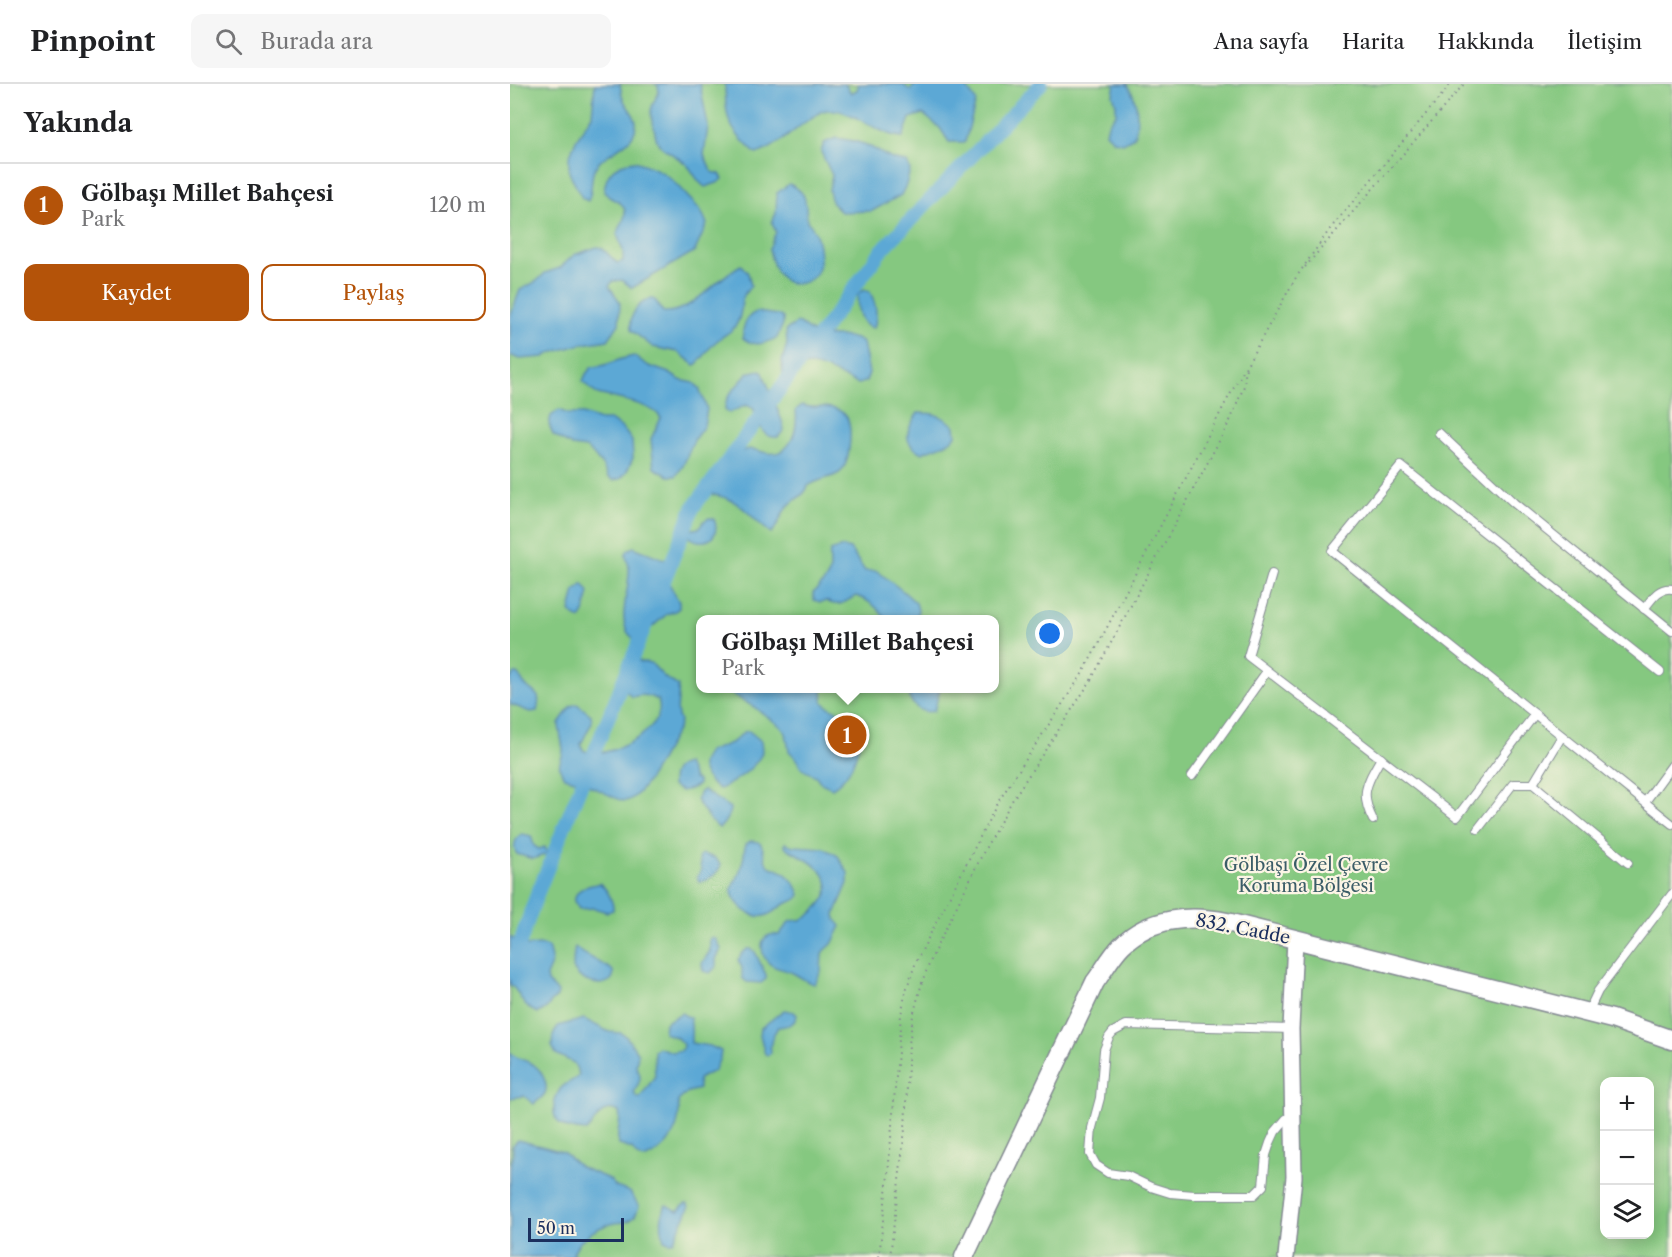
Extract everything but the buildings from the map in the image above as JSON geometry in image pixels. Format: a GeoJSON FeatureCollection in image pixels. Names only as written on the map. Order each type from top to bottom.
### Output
{"type":"FeatureCollection","features":[{"type":"Feature","properties":{"kind":"street","name":"832. Cadde"},"geometry":{"type":"LineString","coordinates":[[964,1257],[1095,982],[1123,944],[1159,923],[1192,918],[1227,922],[1612,1019],[1672,1040]]}},
{"type":"Feature","properties":{"kind":"street"},"geometry":{"type":"LineString","coordinates":[[1286,1257],[1294,1177],[1291,1029],[1295,939]]}},
{"type":"Feature","properties":{"kind":"lane"},"geometry":{"type":"LineString","coordinates":[[1439,433],[1514,503],[1672,631]]}},
{"type":"Feature","properties":{"kind":"lane"},"geometry":{"type":"LineString","coordinates":[[1660,672],[1401,466],[1332,552],[1672,824]]}},
{"type":"Feature","properties":{"kind":"lane"},"geometry":{"type":"LineString","coordinates":[[1272,574],[1248,656],[1457,817],[1535,714]]}},
{"type":"Feature","properties":{"kind":"lane"},"geometry":{"type":"LineString","coordinates":[[1644,609],[1658,591],[1663,588],[1672,588]]}},
{"type":"Feature","properties":{"kind":"lane"},"geometry":{"type":"LineString","coordinates":[[1192,776],[1268,671]]}},
{"type":"Feature","properties":{"kind":"lane"},"geometry":{"type":"LineString","coordinates":[[1533,784],[1562,736]]}},
{"type":"Feature","properties":{"kind":"lane"},"geometry":{"type":"LineString","coordinates":[[1373,820],[1366,807],[1365,794],[1367,783],[1381,758]]}},
{"type":"Feature","properties":{"kind":"lane"},"geometry":{"type":"LineString","coordinates":[[1645,802],[1672,765]]}},
{"type":"Feature","properties":{"kind":"lane"},"geometry":{"type":"LineString","coordinates":[[1478,829],[1513,784],[1533,784],[1629,863]]}},
{"type":"Feature","properties":{"kind":"lane"},"geometry":{"type":"LineString","coordinates":[[1587,1013],[1598,991],[1672,894]]}},
{"type":"Feature","properties":{"kind":"lane"},"geometry":{"type":"LineString","coordinates":[[1291,1029],[1126,1025],[1117,1029],[1108,1037],[1104,1050],[1100,1098],[1092,1128],[1090,1154],[1096,1165],[1104,1171],[1128,1176],[1170,1193],[1254,1194],[1263,1186],[1266,1155],[1275,1132],[1286,1119],[1293,1119]]}},
{"type":"Feature","properties":{"kind":"path"},"geometry":{"type":"LineString","coordinates":[[879,1257],[901,1015],[906,990],[916,963],[998,802],[1083,671],[1295,279],[1330,230],[1451,84]]}},
{"type":"Feature","properties":{"kind":"path"},"geometry":{"type":"LineString","coordinates":[[1295,279],[1464,84]]}},
{"type":"Feature","properties":{"kind":"path"},"geometry":{"type":"LineString","coordinates":[[890,1257],[904,1129],[909,1044],[913,1016],[923,979],[985,849],[1013,799],[1090,682],[1231,418],[1244,386],[1247,364]]}},
{"type":"Feature","properties":{"kind":"green space","name":"Gölbaşı Özel Çevre Koruma Bölgesi"},"geometry":{"type":"Polygon","coordinates":[[[510,84],[1672,84],[1672,1257],[510,1257],[510,84]]]}},
{"type":"Feature","properties":{"kind":"water"},"geometry":{"type":"Polygon","coordinates":[[[595,84],[620,84],[624,101],[636,123],[631,138],[598,163],[594,170],[588,201],[582,198],[569,172],[569,158],[576,140],[592,115],[595,84]]]}},
{"type":"Feature","properties":{"kind":"water"},"geometry":{"type":"Polygon","coordinates":[[[655,84],[700,84],[708,126],[704,155],[712,172],[720,174],[723,179],[705,187],[687,165],[658,143],[651,113],[659,92],[655,84]]]}},
{"type":"Feature","properties":{"kind":"water"},"geometry":{"type":"Polygon","coordinates":[[[725,84],[845,84],[851,93],[857,90],[859,84],[902,84],[910,90],[916,84],[964,84],[976,101],[965,142],[949,142],[940,128],[923,114],[910,118],[903,137],[883,131],[852,115],[832,110],[820,112],[778,143],[756,154],[730,124],[726,108],[725,84]]]}},
{"type":"Feature","properties":{"kind":"water"},"geometry":{"type":"Polygon","coordinates":[[[1115,84],[1127,84],[1136,109],[1137,123],[1134,137],[1123,143],[1114,141],[1106,133],[1108,124],[1116,114],[1113,95],[1115,84]]]}},
{"type":"Feature","properties":{"kind":"water"},"geometry":{"type":"Polygon","coordinates":[[[836,138],[864,144],[890,158],[907,162],[910,170],[901,195],[872,211],[841,212],[832,203],[829,190],[832,175],[821,152],[824,143],[836,138]]]}},
{"type":"Feature","properties":{"kind":"water"},"geometry":{"type":"Polygon","coordinates":[[[634,161],[665,174],[702,213],[707,224],[695,251],[632,288],[622,280],[613,281],[609,286],[620,302],[619,324],[608,340],[582,344],[544,357],[519,359],[510,355],[510,317],[520,290],[537,281],[545,273],[560,268],[574,255],[597,247],[602,248],[617,263],[623,261],[623,251],[617,234],[625,210],[620,203],[604,192],[612,170],[634,161]]]}},
{"type":"Feature","properties":{"kind":"water"},"geometry":{"type":"Polygon","coordinates":[[[789,184],[800,191],[805,199],[807,221],[815,233],[820,253],[817,272],[805,282],[797,284],[790,283],[780,276],[773,264],[769,249],[776,232],[772,223],[776,213],[777,193],[789,184]]]}},
{"type":"Feature","properties":{"kind":"water"},"geometry":{"type":"Polygon","coordinates":[[[741,265],[748,273],[751,286],[743,297],[739,320],[732,330],[715,343],[695,365],[678,352],[653,347],[631,330],[633,315],[646,300],[651,298],[656,301],[663,312],[674,311],[694,301],[741,265]]]}},
{"type":"Feature","properties":{"kind":"water"},"geometry":{"type":"Polygon","coordinates":[[[864,290],[870,292],[875,305],[874,328],[865,324],[860,315],[858,293],[864,290]]]}},
{"type":"Feature","properties":{"kind":"water"},"geometry":{"type":"Polygon","coordinates":[[[757,312],[783,318],[777,338],[755,344],[743,338],[746,322],[757,312]]]}},
{"type":"Feature","properties":{"kind":"water"},"geometry":{"type":"Polygon","coordinates":[[[797,323],[814,333],[851,338],[863,343],[869,373],[866,381],[859,384],[829,370],[813,366],[798,368],[787,379],[783,377],[782,361],[787,344],[786,330],[797,323]]]}},
{"type":"Feature","properties":{"kind":"water"},"geometry":{"type":"Polygon","coordinates":[[[634,356],[649,366],[669,373],[680,380],[694,383],[699,388],[707,409],[704,426],[695,438],[676,476],[669,476],[654,468],[651,439],[661,418],[641,405],[598,394],[583,382],[592,367],[634,356]]]}},
{"type":"Feature","properties":{"kind":"water"},"geometry":{"type":"Polygon","coordinates":[[[760,370],[782,421],[784,430],[778,437],[772,437],[764,432],[753,408],[746,405],[729,413],[725,410],[727,399],[747,373],[760,370]]]}},
{"type":"Feature","properties":{"kind":"water"},"geometry":{"type":"Polygon","coordinates":[[[802,405],[833,408],[845,416],[850,432],[848,456],[839,473],[808,486],[802,495],[787,507],[771,533],[737,504],[721,496],[710,494],[710,486],[745,450],[776,453],[788,446],[796,425],[796,410],[802,405]]]}},
{"type":"Feature","properties":{"kind":"water"},"geometry":{"type":"Polygon","coordinates":[[[559,410],[568,414],[583,414],[600,420],[610,420],[621,427],[632,441],[633,458],[626,473],[620,479],[613,480],[608,477],[602,465],[586,448],[572,446],[553,435],[549,424],[551,416],[559,410]]]}},
{"type":"Feature","properties":{"kind":"water"},"geometry":{"type":"Polygon","coordinates":[[[918,413],[938,415],[946,419],[955,426],[956,436],[943,445],[922,453],[915,449],[908,440],[908,435],[911,424],[918,413]]]}},
{"type":"Feature","properties":{"kind":"water"},"geometry":{"type":"Polygon","coordinates":[[[709,518],[714,519],[716,526],[713,537],[709,540],[698,541],[687,535],[689,530],[699,528],[709,518]]]}},
{"type":"Feature","properties":{"kind":"water"},"geometry":{"type":"Polygon","coordinates":[[[633,547],[664,559],[667,564],[669,583],[679,602],[679,608],[667,614],[645,633],[633,638],[627,632],[624,615],[629,576],[626,553],[633,547]]]}},
{"type":"Feature","properties":{"kind":"water"},"geometry":{"type":"Polygon","coordinates":[[[842,547],[850,549],[865,571],[877,571],[916,603],[917,615],[882,615],[873,605],[856,596],[839,604],[814,600],[813,593],[830,571],[830,551],[842,547]]]}},
{"type":"Feature","properties":{"kind":"water"},"geometry":{"type":"Polygon","coordinates":[[[583,584],[589,592],[584,613],[580,619],[570,611],[575,591],[583,584]]]}},
{"type":"Feature","properties":{"kind":"water"},"geometry":{"type":"Polygon","coordinates":[[[637,661],[651,663],[664,677],[678,686],[677,713],[680,721],[678,729],[645,785],[628,800],[620,800],[586,784],[564,777],[560,767],[563,749],[559,723],[571,706],[577,704],[591,715],[592,722],[581,744],[583,750],[593,753],[620,748],[645,732],[654,722],[659,711],[658,700],[645,696],[632,697],[624,688],[624,667],[637,661]]]}},
{"type":"Feature","properties":{"kind":"water"},"geometry":{"type":"Polygon","coordinates":[[[514,674],[518,674],[525,685],[538,696],[537,711],[530,712],[510,704],[510,680],[514,674]]]}},
{"type":"Feature","properties":{"kind":"water"},"geometry":{"type":"Polygon","coordinates":[[[822,693],[823,702],[826,705],[855,716],[861,723],[859,741],[854,760],[846,776],[832,788],[821,783],[816,776],[802,769],[797,759],[789,751],[786,733],[780,726],[732,694],[822,693]]]}},
{"type":"Feature","properties":{"kind":"water"},"geometry":{"type":"Polygon","coordinates":[[[911,693],[939,693],[934,711],[929,712],[919,709],[909,698],[911,693]]]}},
{"type":"Feature","properties":{"kind":"water"},"geometry":{"type":"Polygon","coordinates":[[[749,731],[761,741],[761,755],[743,775],[720,789],[707,778],[702,762],[708,752],[733,742],[744,732],[749,731]]]}},
{"type":"Feature","properties":{"kind":"water"},"geometry":{"type":"Polygon","coordinates":[[[687,764],[694,779],[698,781],[698,785],[681,791],[672,786],[673,774],[676,769],[687,764]]]}},
{"type":"Feature","properties":{"kind":"water"},"geometry":{"type":"Polygon","coordinates":[[[703,790],[730,808],[719,828],[710,820],[696,800],[703,790]]]}},
{"type":"Feature","properties":{"kind":"water"},"geometry":{"type":"Polygon","coordinates":[[[522,834],[531,836],[534,846],[539,849],[545,847],[547,854],[533,859],[517,854],[515,843],[522,834]]]}},
{"type":"Feature","properties":{"kind":"water"},"geometry":{"type":"Polygon","coordinates":[[[751,841],[759,842],[767,864],[789,877],[800,895],[764,916],[749,913],[737,902],[732,893],[732,886],[742,864],[745,844],[751,841]]]}},
{"type":"Feature","properties":{"kind":"water"},"geometry":{"type":"Polygon","coordinates":[[[785,843],[793,846],[824,848],[838,856],[848,873],[848,883],[835,914],[841,926],[832,944],[822,953],[821,971],[815,984],[796,974],[772,966],[762,949],[763,940],[766,937],[779,935],[790,921],[801,920],[810,915],[825,897],[828,888],[822,872],[815,865],[784,846],[785,843]]]}},
{"type":"Feature","properties":{"kind":"water"},"geometry":{"type":"Polygon","coordinates":[[[702,854],[715,858],[721,865],[712,876],[699,882],[697,877],[701,870],[699,857],[702,854]]]}},
{"type":"Feature","properties":{"kind":"water"},"geometry":{"type":"Polygon","coordinates":[[[599,883],[609,895],[613,910],[607,912],[594,908],[579,909],[574,901],[577,892],[599,883]]]}},
{"type":"Feature","properties":{"kind":"water"},"geometry":{"type":"Polygon","coordinates":[[[510,937],[526,946],[548,947],[552,962],[546,976],[547,982],[558,992],[557,997],[538,1013],[524,1003],[510,984],[510,937]]]}},
{"type":"Feature","properties":{"kind":"water"},"geometry":{"type":"Polygon","coordinates":[[[710,938],[715,938],[721,949],[716,959],[716,967],[710,973],[703,971],[702,963],[710,951],[710,938]]]}},
{"type":"Feature","properties":{"kind":"water"},"geometry":{"type":"Polygon","coordinates":[[[575,947],[611,969],[614,973],[612,979],[597,984],[581,978],[573,969],[575,947]]]}},
{"type":"Feature","properties":{"kind":"water"},"geometry":{"type":"Polygon","coordinates":[[[747,949],[755,952],[766,975],[766,979],[761,983],[747,982],[742,978],[742,968],[738,960],[747,949]]]}},
{"type":"Feature","properties":{"kind":"water"},"geometry":{"type":"Polygon","coordinates":[[[784,1010],[794,1012],[797,1015],[796,1018],[790,1024],[778,1027],[772,1039],[771,1053],[765,1054],[760,1035],[761,1028],[784,1010]]]}},
{"type":"Feature","properties":{"kind":"water"},"geometry":{"type":"Polygon","coordinates":[[[681,1013],[690,1018],[691,1043],[710,1046],[721,1051],[714,1071],[698,1079],[699,1089],[688,1092],[678,1101],[676,1128],[667,1144],[644,1159],[637,1156],[632,1149],[619,1145],[619,1112],[613,1110],[600,1114],[586,1131],[569,1128],[559,1123],[554,1113],[556,1097],[561,1088],[579,1074],[574,1063],[556,1054],[552,1046],[553,1035],[558,1026],[584,1019],[609,1032],[626,1036],[638,1054],[636,1067],[640,1079],[634,1092],[636,1097],[640,1098],[655,1076],[654,1051],[658,1047],[672,1052],[682,1050],[683,1044],[676,1037],[664,1033],[665,1023],[681,1013]]]}},
{"type":"Feature","properties":{"kind":"water"},"geometry":{"type":"Polygon","coordinates":[[[510,1053],[534,1065],[542,1074],[546,1085],[545,1092],[534,1104],[524,1096],[510,1098],[510,1053]]]}},
{"type":"Feature","properties":{"kind":"water"},"geometry":{"type":"Polygon","coordinates":[[[518,1140],[563,1152],[580,1167],[609,1179],[616,1187],[630,1192],[639,1206],[635,1215],[630,1220],[607,1225],[588,1235],[578,1245],[572,1257],[510,1257],[510,1167],[513,1145],[518,1140]]]}},
{"type":"Feature","properties":{"kind":"water"},"geometry":{"type":"Polygon","coordinates":[[[688,1204],[689,1208],[673,1242],[664,1240],[662,1222],[666,1205],[678,1211],[688,1204]]]}},
{"type":"Feature","properties":{"kind":"waterway"},"geometry":{"type":"LineString","coordinates":[[811,347],[881,251],[1041,84]]}},
{"type":"Feature","properties":{"kind":"waterway"},"geometry":{"type":"LineString","coordinates":[[661,588],[693,508],[799,363]]}},
{"type":"Feature","properties":{"kind":"waterway"},"geometry":{"type":"LineString","coordinates":[[510,972],[536,897],[648,619]]}},
{"type":"Feature","properties":{"kind":"place","name":"Gölbaşı Millet Bahçesi"},"geometry":{"type":"Point","coordinates":[847,735]}}]}
